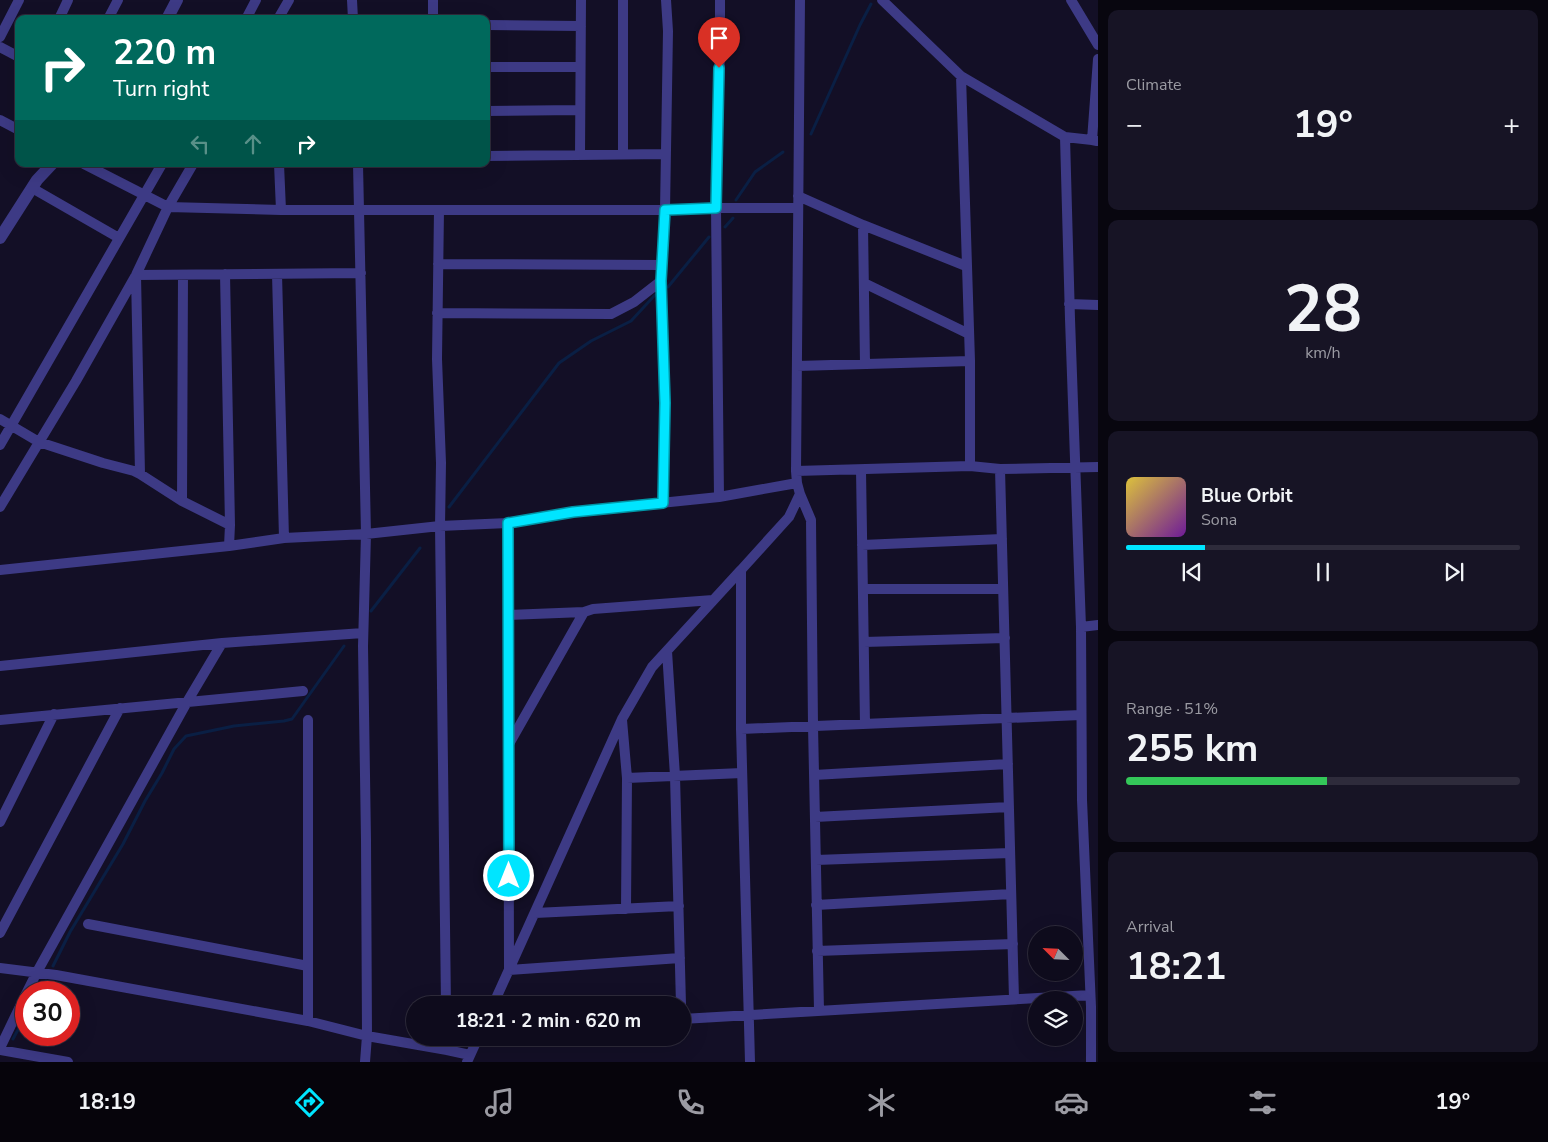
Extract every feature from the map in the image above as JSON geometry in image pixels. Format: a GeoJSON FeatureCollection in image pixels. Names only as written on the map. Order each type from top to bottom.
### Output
{"type":"FeatureCollection","features":[{"type":"Feature","properties":{"kind":"street"},"geometry":{"type":"LineString","coordinates":[[0,37],[19,0]]}},
{"type":"Feature","properties":{"kind":"street"},"geometry":{"type":"LineString","coordinates":[[61,15],[68,0]]}},
{"type":"Feature","properties":{"kind":"street"},"geometry":{"type":"LineString","coordinates":[[110,15],[118,0]]}},
{"type":"Feature","properties":{"kind":"street"},"geometry":{"type":"LineString","coordinates":[[169,15],[177,0]]}},
{"type":"Feature","properties":{"kind":"street"},"geometry":{"type":"LineString","coordinates":[[248,15],[256,0]]}},
{"type":"Feature","properties":{"kind":"street"},"geometry":{"type":"LineString","coordinates":[[280,15],[289,0]]}},
{"type":"Feature","properties":{"kind":"street"},"geometry":{"type":"LineString","coordinates":[[352,0],[353,15]]}},
{"type":"Feature","properties":{"kind":"street"},"geometry":{"type":"LineString","coordinates":[[433,0],[434,15]]}},
{"type":"Feature","properties":{"kind":"street"},"geometry":{"type":"LineString","coordinates":[[580,155],[581,0]]}},
{"type":"Feature","properties":{"kind":"street"},"geometry":{"type":"LineString","coordinates":[[623,0],[623,154]]}},
{"type":"Feature","properties":{"kind":"street"},"geometry":{"type":"LineString","coordinates":[[663,503],[665,403],[661,265],[665,210],[668,31],[666,0]]}},
{"type":"Feature","properties":{"kind":"street"},"geometry":{"type":"LineString","coordinates":[[719,497],[716,208],[720,0]]}},
{"type":"Feature","properties":{"kind":"street"},"geometry":{"type":"LineString","coordinates":[[800,0],[796,471],[800,494],[811,520],[818,1010]]}},
{"type":"Feature","properties":{"kind":"street"},"geometry":{"type":"LineString","coordinates":[[882,0],[961,76],[1065,137],[1095,141],[1098,60]]}},
{"type":"Feature","properties":{"kind":"street"},"geometry":{"type":"LineString","coordinates":[[1071,0],[1098,45]]}},
{"type":"Feature","properties":{"kind":"street"},"geometry":{"type":"LineString","coordinates":[[490,25],[581,26]]}},
{"type":"Feature","properties":{"kind":"street"},"geometry":{"type":"LineString","coordinates":[[0,47],[15,55]]}},
{"type":"Feature","properties":{"kind":"street"},"geometry":{"type":"LineString","coordinates":[[490,67],[580,66]]}},
{"type":"Feature","properties":{"kind":"street"},"geometry":{"type":"LineString","coordinates":[[961,76],[970,361],[970,466]]}},
{"type":"Feature","properties":{"kind":"street"},"geometry":{"type":"LineString","coordinates":[[490,111],[580,110]]}},
{"type":"Feature","properties":{"kind":"street"},"geometry":{"type":"LineString","coordinates":[[0,120],[15,128]]}},
{"type":"Feature","properties":{"kind":"street"},"geometry":{"type":"LineString","coordinates":[[1065,137],[1081,626],[1082,800],[1091,1062]]}},
{"type":"Feature","properties":{"kind":"street"},"geometry":{"type":"LineString","coordinates":[[490,156],[666,154]]}},
{"type":"Feature","properties":{"kind":"street"},"geometry":{"type":"LineString","coordinates":[[0,238],[37,180],[49,167]]}},
{"type":"Feature","properties":{"kind":"street"},"geometry":{"type":"LineString","coordinates":[[90,167],[168,207],[281,210],[798,208]]}},
{"type":"Feature","properties":{"kind":"street"},"geometry":{"type":"LineString","coordinates":[[0,445],[160,167]]}},
{"type":"Feature","properties":{"kind":"street"},"geometry":{"type":"LineString","coordinates":[[0,507],[76,381],[136,275],[168,207],[191,167]]}},
{"type":"Feature","properties":{"kind":"street"},"geometry":{"type":"LineString","coordinates":[[279,167],[281,210]]}},
{"type":"Feature","properties":{"kind":"street"},"geometry":{"type":"LineString","coordinates":[[358,167],[366,534],[363,633],[367,1036],[365,1062]]}},
{"type":"Feature","properties":{"kind":"street"},"geometry":{"type":"LineString","coordinates":[[32,188],[119,238]]}},
{"type":"Feature","properties":{"kind":"street"},"geometry":{"type":"LineString","coordinates":[[798,196],[863,225],[966,266]]}},
{"type":"Feature","properties":{"kind":"street"},"geometry":{"type":"LineString","coordinates":[[439,210],[437,313],[441,463],[440,526],[446,996]]}},
{"type":"Feature","properties":{"kind":"street"},"geometry":{"type":"LineString","coordinates":[[863,225],[865,364]]}},
{"type":"Feature","properties":{"kind":"street"},"geometry":{"type":"LineString","coordinates":[[438,264],[661,265]]}},
{"type":"Feature","properties":{"kind":"street"},"geometry":{"type":"LineString","coordinates":[[136,275],[361,273]]}},
{"type":"Feature","properties":{"kind":"street"},"geometry":{"type":"LineString","coordinates":[[225,274],[229,546]]}},
{"type":"Feature","properties":{"kind":"street"},"geometry":{"type":"LineString","coordinates":[[277,274],[284,538]]}},
{"type":"Feature","properties":{"kind":"street"},"geometry":{"type":"LineString","coordinates":[[136,275],[140,474]]}},
{"type":"Feature","properties":{"kind":"street"},"geometry":{"type":"LineString","coordinates":[[182,501],[183,275]]}},
{"type":"Feature","properties":{"kind":"street"},"geometry":{"type":"LineString","coordinates":[[437,313],[611,314],[634,302],[661,281]]}},
{"type":"Feature","properties":{"kind":"street"},"geometry":{"type":"LineString","coordinates":[[864,283],[969,334]]}},
{"type":"Feature","properties":{"kind":"street"},"geometry":{"type":"LineString","coordinates":[[1069,304],[1098,305]]}},
{"type":"Feature","properties":{"kind":"street"},"geometry":{"type":"LineString","coordinates":[[797,366],[970,361]]}},
{"type":"Feature","properties":{"kind":"street"},"geometry":{"type":"LineString","coordinates":[[0,420],[39,442],[102,464],[134,471],[182,501],[230,524]]}},
{"type":"Feature","properties":{"kind":"street"},"geometry":{"type":"LineString","coordinates":[[796,471],[970,466],[1000,469],[1098,467]]}},
{"type":"Feature","properties":{"kind":"street"},"geometry":{"type":"LineString","coordinates":[[1000,469],[1014,999]]}},
{"type":"Feature","properties":{"kind":"street"},"geometry":{"type":"LineString","coordinates":[[861,470],[865,724]]}},
{"type":"Feature","properties":{"kind":"street"},"geometry":{"type":"LineString","coordinates":[[0,570],[229,546],[284,538],[366,534],[440,526],[508,523],[573,512],[719,497],[797,483]]}},
{"type":"Feature","properties":{"kind":"street"},"geometry":{"type":"LineString","coordinates":[[497,996],[622,719],[652,667],[789,517],[800,494]]}},
{"type":"Feature","properties":{"kind":"street"},"geometry":{"type":"LineString","coordinates":[[508,523],[509,970]]}},
{"type":"Feature","properties":{"kind":"street"},"geometry":{"type":"LineString","coordinates":[[862,545],[1002,539]]}},
{"type":"Feature","properties":{"kind":"street"},"geometry":{"type":"LineString","coordinates":[[741,570],[741,729],[750,1062]]}},
{"type":"Feature","properties":{"kind":"street"},"geometry":{"type":"LineString","coordinates":[[863,589],[1003,589]]}},
{"type":"Feature","properties":{"kind":"street"},"geometry":{"type":"LineString","coordinates":[[508,615],[584,612],[593,608],[713,600]]}},
{"type":"Feature","properties":{"kind":"street"},"geometry":{"type":"LineString","coordinates":[[508,745],[584,612]]}},
{"type":"Feature","properties":{"kind":"street"},"geometry":{"type":"LineString","coordinates":[[1081,626],[1098,625]]}},
{"type":"Feature","properties":{"kind":"street"},"geometry":{"type":"LineString","coordinates":[[0,666],[222,644],[363,633]]}},
{"type":"Feature","properties":{"kind":"street"},"geometry":{"type":"LineString","coordinates":[[864,642],[1005,638]]}},
{"type":"Feature","properties":{"kind":"street"},"geometry":{"type":"LineString","coordinates":[[33,981],[187,702],[222,644]]}},
{"type":"Feature","properties":{"kind":"street"},"geometry":{"type":"LineString","coordinates":[[667,651],[675,776],[681,996]]}},
{"type":"Feature","properties":{"kind":"street"},"geometry":{"type":"LineString","coordinates":[[0,720],[303,690]]}},
{"type":"Feature","properties":{"kind":"street"},"geometry":{"type":"LineString","coordinates":[[0,933],[120,708]]}},
{"type":"Feature","properties":{"kind":"street"},"geometry":{"type":"LineString","coordinates":[[0,822],[54,714]]}},
{"type":"Feature","properties":{"kind":"street"},"geometry":{"type":"LineString","coordinates":[[741,729],[1081,715]]}},
{"type":"Feature","properties":{"kind":"street"},"geometry":{"type":"LineString","coordinates":[[622,719],[627,778],[626,909]]}},
{"type":"Feature","properties":{"kind":"street"},"geometry":{"type":"LineString","coordinates":[[308,720],[308,1021]]}},
{"type":"Feature","properties":{"kind":"street"},"geometry":{"type":"LineString","coordinates":[[814,775],[1008,764]]}},
{"type":"Feature","properties":{"kind":"street"},"geometry":{"type":"LineString","coordinates":[[627,778],[742,772]]}},
{"type":"Feature","properties":{"kind":"street"},"geometry":{"type":"LineString","coordinates":[[815,817],[1009,807]]}},
{"type":"Feature","properties":{"kind":"street"},"geometry":{"type":"LineString","coordinates":[[816,860],[1010,853]]}},
{"type":"Feature","properties":{"kind":"street"},"geometry":{"type":"LineString","coordinates":[[816,905],[1011,894]]}},
{"type":"Feature","properties":{"kind":"street"},"geometry":{"type":"LineString","coordinates":[[534,913],[679,906]]}},
{"type":"Feature","properties":{"kind":"street"},"geometry":{"type":"LineString","coordinates":[[88,924],[308,966]]}},
{"type":"Feature","properties":{"kind":"street"},"geometry":{"type":"LineString","coordinates":[[817,951],[1012,944]]}},
{"type":"Feature","properties":{"kind":"street"},"geometry":{"type":"LineString","coordinates":[[509,970],[680,958]]}},
{"type":"Feature","properties":{"kind":"street"},"geometry":{"type":"LineString","coordinates":[[0,968],[37,972],[308,1021],[367,1036],[447,1050],[469,1059],[475,1046]]}},
{"type":"Feature","properties":{"kind":"street"},"geometry":{"type":"LineString","coordinates":[[691,1018],[1090,995]]}},
{"type":"Feature","properties":{"kind":"street"},"geometry":{"type":"LineString","coordinates":[[15,1018],[0,1049],[68,1062]]}},
{"type":"Feature","properties":{"kind":"waterway"},"geometry":{"type":"LineString","coordinates":[[811,134],[871,4]]}},
{"type":"Feature","properties":{"kind":"waterway"},"geometry":{"type":"LineString","coordinates":[[736,200],[755,172],[783,152]]}},
{"type":"Feature","properties":{"kind":"waterway"},"geometry":{"type":"LineString","coordinates":[[725,227],[733,218]]}},
{"type":"Feature","properties":{"kind":"waterway"},"geometry":{"type":"LineString","coordinates":[[668,287],[709,237]]}},
{"type":"Feature","properties":{"kind":"waterway"},"geometry":{"type":"LineString","coordinates":[[449,507],[559,363],[591,341],[631,321],[655,295]]}},
{"type":"Feature","properties":{"kind":"waterway"},"geometry":{"type":"LineString","coordinates":[[371,611],[420,548]]}},
{"type":"Feature","properties":{"kind":"waterway"},"geometry":{"type":"LineString","coordinates":[[53,966],[70,932],[123,844],[174,749],[186,736],[234,726],[292,719],[344,646]]}},
{"type":"Feature","properties":{"kind":"waterway"},"geometry":{"type":"LineString","coordinates":[[13,1039],[15,1035]]}},
{"type":"Feature","properties":{"kind":"route"},"geometry":{"type":"LineString","coordinates":[[509,876],[508,523],[573,512],[663,503],[665,403],[661,281],[665,210],[716,208],[719,68]]}}]}
